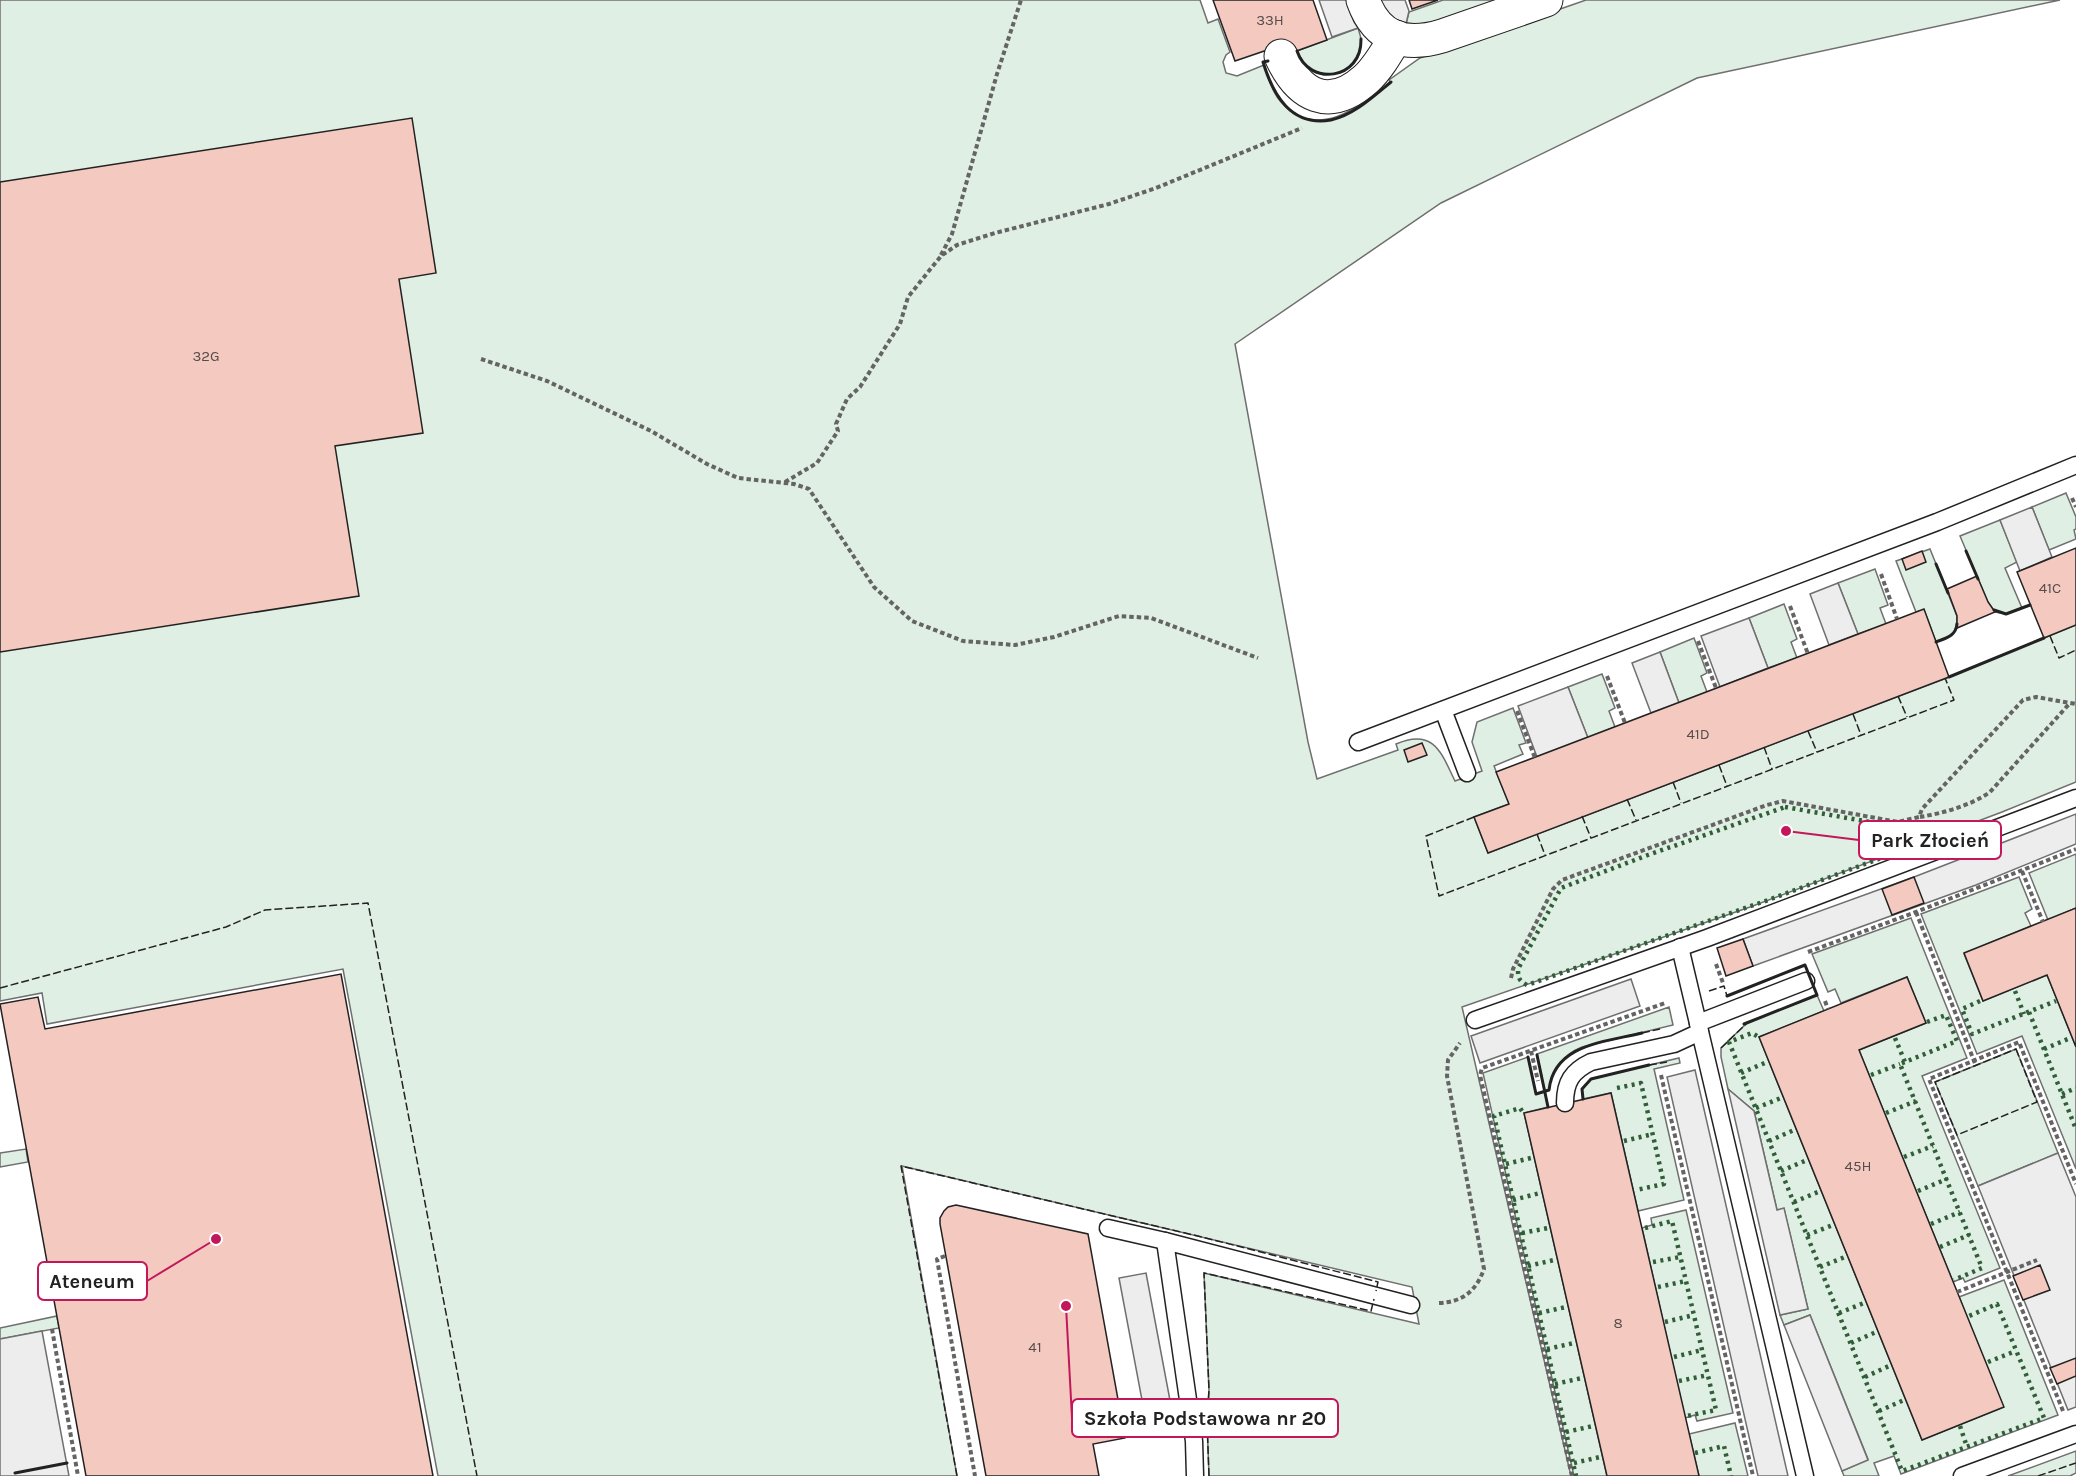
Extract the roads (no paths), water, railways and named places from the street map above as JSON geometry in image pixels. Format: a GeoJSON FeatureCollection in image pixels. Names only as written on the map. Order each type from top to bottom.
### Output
{"type":"FeatureCollection","features":[{"type":"Feature","properties":{"kind":"street"},"geometry":{"type":"LineString","coordinates":[[1363,0],[1371,20],[1377,27],[1405,40],[1427,41],[1546,0]]}},
{"type":"Feature","properties":{"kind":"street"},"geometry":{"type":"LineString","coordinates":[[1281,56],[1288,73],[1299,87],[1314,95],[1332,96],[1347,92],[1365,80],[1379,64],[1396,37]]}},
{"type":"Feature","properties":{"kind":"lane"},"geometry":{"type":"LineString","coordinates":[[1358,742],[1937,522],[2076,465]]}},
{"type":"Feature","properties":{"kind":"lane"},"geometry":{"type":"LineString","coordinates":[[1443,710],[1467,773]]}},
{"type":"Feature","properties":{"kind":"lane"},"geometry":{"type":"LineString","coordinates":[[1475,1020],[1680,947],[2076,798]]}},
{"type":"Feature","properties":{"kind":"lane"},"geometry":{"type":"LineString","coordinates":[[1680,947],[1805,1476]]}},
{"type":"Feature","properties":{"kind":"lane"},"geometry":{"type":"LineString","coordinates":[[1565,1103],[1565,1090],[1570,1077],[1579,1068],[1592,1062],[1674,1044],[1699,1028],[1806,981]]}},
{"type":"Feature","properties":{"kind":"lane"},"geometry":{"type":"LineString","coordinates":[[1108,1228],[1411,1305]]}},
{"type":"Feature","properties":{"kind":"lane"},"geometry":{"type":"LineString","coordinates":[[1165,1241],[1194,1441],[1195,1476]]}},
{"type":"Feature","properties":{"kind":"lane"},"geometry":{"type":"LineString","coordinates":[[1962,1476],[2074,1434]]}},
{"type":"Feature","properties":{"kind":"place","name":"Park Złocień"},"geometry":{"type":"Point","coordinates":[1786,831]}},
{"type":"Feature","properties":{"kind":"place","name":"Ateneum"},"geometry":{"type":"Point","coordinates":[216,1239]}},
{"type":"Feature","properties":{"kind":"place","name":"Szkoła Podstawowa nr 20"},"geometry":{"type":"Point","coordinates":[1066,1306]}}]}
